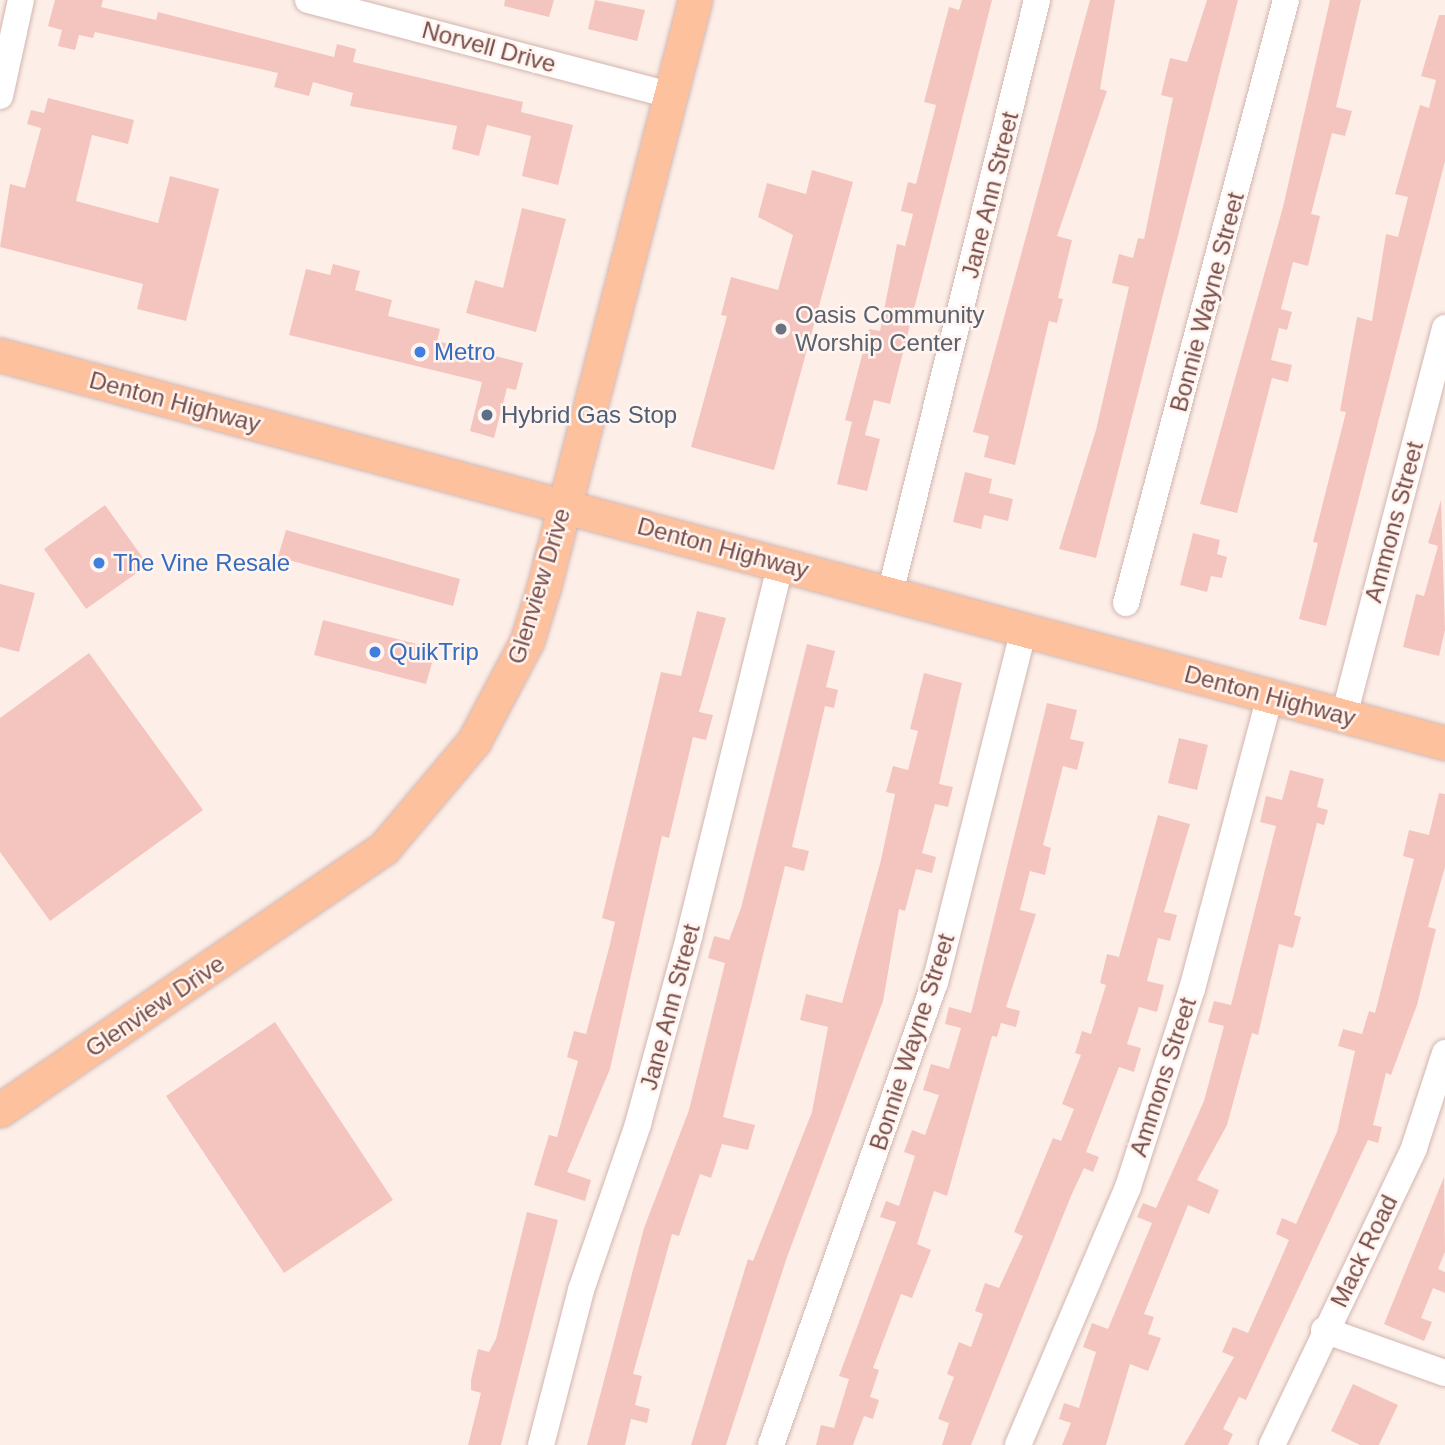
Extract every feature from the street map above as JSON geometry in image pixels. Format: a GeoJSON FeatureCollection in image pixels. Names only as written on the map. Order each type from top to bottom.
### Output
{"type":"FeatureCollection","features":[{"type":"Feature","properties":{"kind":"main road","name":"Glenview Drive"},"geometry":{"type":"LineString","coordinates":[[0,1110],[384,848],[431,799],[505,690],[527,641],[564,507],[695,0]]}},
{"type":"Feature","properties":{"kind":"main road","name":"Denton Highway"},"geometry":{"type":"LineString","coordinates":[[0,355],[1445,743]]}},
{"type":"Feature","properties":{"kind":"street"},"geometry":{"type":"LineString","coordinates":[[0,96],[21,0]]}},
{"type":"Feature","properties":{"kind":"street","name":"Norvell Drive"},"geometry":{"type":"LineString","coordinates":[[308,0],[670,95]]}},
{"type":"Feature","properties":{"kind":"street","name":"Jane Ann Street"},"geometry":{"type":"LineString","coordinates":[[891,594],[1037,0]]}},
{"type":"Feature","properties":{"kind":"street","name":"Bonnie Wayne Street"},"geometry":{"type":"LineString","coordinates":[[1126,603],[1286,0]]}},
{"type":"Feature","properties":{"kind":"street","name":"Ammons Street"},"geometry":{"type":"LineString","coordinates":[[1344,716],[1445,328]]}},
{"type":"Feature","properties":{"kind":"street","name":"Jane Ann Street"},"geometry":{"type":"LineString","coordinates":[[541,1445],[581,1290],[638,1124],[689,937],[781,563]]}},
{"type":"Feature","properties":{"kind":"street","name":"Bonnie Wayne Street"},"geometry":{"type":"LineString","coordinates":[[771,1445],[935,983],[1024,629]]}},
{"type":"Feature","properties":{"kind":"street","name":"Ammons Street"},"geometry":{"type":"LineString","coordinates":[[1018,1445],[1128,1187],[1196,975],[1270,696]]}},
{"type":"Feature","properties":{"kind":"street","name":"Mack Road"},"geometry":{"type":"LineString","coordinates":[[1272,1445],[1324,1331],[1414,1148],[1445,1053]]}},
{"type":"Feature","properties":{"kind":"street"},"geometry":{"type":"LineString","coordinates":[[1324,1331],[1445,1373]]}},
{"type":"Feature","properties":{"kind":"building"},"geometry":{"type":"Polygon","coordinates":[[[55,0],[103,0],[101,7],[156,20],[158,12],[334,57],[337,44],[356,49],[353,62],[523,102],[521,112],[573,125],[558,185],[522,176],[531,136],[487,125],[479,156],[452,149],[457,126],[350,106],[353,93],[313,82],[309,96],[274,87],[278,73],[95,32],[93,38],[79,35],[75,50],[58,46],[62,30],[48,26],[55,0]]]}},
{"type":"Feature","properties":{"kind":"building"},"geometry":{"type":"Polygon","coordinates":[[[505,0],[554,0],[549,17],[504,6],[505,0]]]}},
{"type":"Feature","properties":{"kind":"building"},"geometry":{"type":"Polygon","coordinates":[[[595,0],[645,10],[637,41],[588,29],[595,0]]]}},
{"type":"Feature","properties":{"kind":"building"},"geometry":{"type":"Polygon","coordinates":[[[962,0],[992,0],[890,404],[874,400],[865,435],[880,439],[867,491],[837,484],[852,422],[845,420],[869,329],[880,331],[897,244],[905,246],[913,214],[901,211],[908,182],[916,184],[936,105],[924,102],[949,7],[959,10],[962,0]]]}},
{"type":"Feature","properties":{"kind":"building"},"geometry":{"type":"Polygon","coordinates":[[[1090,0],[1115,0],[1100,89],[1107,91],[1057,236],[1072,240],[1058,298],[1063,299],[1057,323],[1049,321],[1015,465],[984,457],[989,436],[973,432],[1090,0]]]}},
{"type":"Feature","properties":{"kind":"building"},"geometry":{"type":"Polygon","coordinates":[[[1207,0],[1238,0],[1096,558],[1059,549],[1096,430],[1129,287],[1112,283],[1119,254],[1133,258],[1138,238],[1144,239],[1173,98],[1161,95],[1170,58],[1187,62],[1207,0]]]}},
{"type":"Feature","properties":{"kind":"building"},"geometry":{"type":"Polygon","coordinates":[[[1330,0],[1361,0],[1336,107],[1352,111],[1345,136],[1332,133],[1311,214],[1320,216],[1308,266],[1293,262],[1281,309],[1292,312],[1287,330],[1279,328],[1271,360],[1292,365],[1288,382],[1272,378],[1237,513],[1200,504],[1283,207],[1330,0]]]}},
{"type":"Feature","properties":{"kind":"building"},"geometry":{"type":"Polygon","coordinates":[[[1439,15],[1445,15],[1445,161],[1326,626],[1299,619],[1318,543],[1313,542],[1346,412],[1340,411],[1357,317],[1372,321],[1386,234],[1398,237],[1408,197],[1395,194],[1420,105],[1429,108],[1436,80],[1421,76],[1439,15]]]}},
{"type":"Feature","properties":{"kind":"building"},"geometry":{"type":"Polygon","coordinates":[[[48,98],[134,120],[128,144],[92,135],[76,201],[158,223],[170,176],[219,189],[186,321],[137,309],[143,284],[0,247],[10,184],[25,188],[41,128],[27,124],[31,110],[44,113],[48,98]]]}},
{"type":"Feature","properties":{"kind":"building"},"geometry":{"type":"Polygon","coordinates":[[[812,170],[853,182],[774,470],[691,447],[727,316],[721,315],[731,277],[778,290],[793,235],[758,217],[767,183],[806,194],[812,170]]]}},
{"type":"Feature","properties":{"kind":"building"},"geometry":{"type":"Polygon","coordinates":[[[522,208],[566,219],[536,332],[466,313],[475,280],[503,288],[522,208]]]}},
{"type":"Feature","properties":{"kind":"building"},"geometry":{"type":"Polygon","coordinates":[[[333,264],[360,271],[355,290],[392,300],[388,316],[440,329],[437,341],[523,363],[516,390],[507,388],[494,438],[470,431],[482,382],[289,335],[306,269],[330,275],[333,264]]]}},
{"type":"Feature","properties":{"kind":"building"},"geometry":{"type":"Polygon","coordinates":[[[965,472],[992,479],[989,493],[1013,499],[1008,521],[984,515],[981,529],[953,522],[965,472]]]}},
{"type":"Feature","properties":{"kind":"building"},"geometry":{"type":"Polygon","coordinates":[[[1441,500],[1445,630],[1439,656],[1403,647],[1416,594],[1424,596],[1438,546],[1428,543],[1441,500]]]}},
{"type":"Feature","properties":{"kind":"building"},"geometry":{"type":"Polygon","coordinates":[[[105,505],[148,565],[86,609],[44,549],[105,505]]]}},
{"type":"Feature","properties":{"kind":"building","name":"QuikTrip"},"geometry":{"type":"Polygon","coordinates":[[[286,530],[460,579],[453,606],[278,557],[286,530]]]}},
{"type":"Feature","properties":{"kind":"building"},"geometry":{"type":"Polygon","coordinates":[[[1193,533],[1220,540],[1217,554],[1227,557],[1222,578],[1211,576],[1207,592],[1180,585],[1193,533]]]}},
{"type":"Feature","properties":{"kind":"building"},"geometry":{"type":"Polygon","coordinates":[[[0,584],[35,593],[19,652],[0,647],[0,584]]]}},
{"type":"Feature","properties":{"kind":"building"},"geometry":{"type":"Polygon","coordinates":[[[697,611],[726,618],[699,712],[713,715],[706,740],[693,737],[669,838],[662,836],[610,1069],[567,1172],[591,1180],[585,1201],[534,1185],[549,1135],[557,1137],[578,1061],[567,1057],[574,1031],[586,1034],[609,948],[615,922],[602,918],[661,672],[681,676],[697,611]]]}},
{"type":"Feature","properties":{"kind":"building","name":"QuikTrip"},"geometry":{"type":"Polygon","coordinates":[[[323,620],[436,649],[426,684],[314,655],[323,620]]]}},
{"type":"Feature","properties":{"kind":"building"},"geometry":{"type":"Polygon","coordinates":[[[807,644],[835,651],[826,687],[838,690],[834,708],[825,706],[792,847],[809,851],[804,871],[785,866],[723,1117],[755,1125],[748,1150],[722,1144],[711,1178],[700,1174],[679,1236],[672,1234],[633,1374],[642,1376],[635,1405],[650,1409],[647,1423],[631,1419],[625,1445],[587,1445],[644,1228],[689,1110],[725,963],[708,958],[714,936],[729,940],[741,908],[807,644]]]}},
{"type":"Feature","properties":{"kind":"building"},"geometry":{"type":"Polygon","coordinates":[[[89,653],[203,810],[50,921],[0,852],[0,718],[89,653]]]}},
{"type":"Feature","properties":{"kind":"building"},"geometry":{"type":"Polygon","coordinates":[[[924,673],[962,683],[939,784],[953,787],[948,807],[935,804],[922,853],[936,857],[932,873],[916,869],[905,911],[899,909],[883,1001],[787,1257],[726,1445],[691,1445],[748,1259],[753,1261],[812,1112],[828,1027],[800,1020],[806,994],[842,1003],[881,860],[895,794],[886,792],[893,766],[908,770],[918,731],[910,729],[924,673]]]}},
{"type":"Feature","properties":{"kind":"building"},"geometry":{"type":"Polygon","coordinates":[[[1047,703],[1077,710],[1070,739],[1084,742],[1077,770],[1063,766],[1043,845],[1051,848],[1045,875],[1030,871],[1020,910],[1036,914],[1006,1007],[1020,1011],[1016,1027],[1001,1023],[997,1037],[992,1036],[947,1196],[934,1191],[917,1244],[931,1250],[912,1298],[901,1294],[873,1368],[879,1370],[870,1397],[879,1400],[873,1419],[864,1416],[853,1445],[816,1445],[821,1425],[834,1428],[849,1379],[839,1376],[896,1222],[880,1217],[886,1201],[899,1206],[915,1156],[904,1152],[912,1130],[925,1135],[939,1095],[923,1090],[931,1064],[949,1069],[961,1028],[945,1024],[949,1007],[971,1013],[1047,703]]]}},
{"type":"Feature","properties":{"kind":"building"},"geometry":{"type":"Polygon","coordinates":[[[1179,738],[1208,745],[1197,790],[1168,783],[1179,738]]]}},
{"type":"Feature","properties":{"kind":"building"},"geometry":{"type":"Polygon","coordinates":[[[1290,770],[1324,779],[1317,807],[1328,810],[1324,825],[1317,823],[1294,915],[1301,917],[1293,948],[1279,944],[1258,1035],[1252,1033],[1227,1125],[1197,1180],[1219,1190],[1209,1214],[1188,1205],[1144,1314],[1154,1317],[1148,1334],[1161,1338],[1148,1371],[1130,1364],[1106,1445],[1062,1445],[1071,1423],[1059,1419],[1064,1403],[1079,1408],[1096,1352],[1083,1347],[1092,1323],[1108,1329],[1152,1223],[1137,1217],[1143,1203],[1156,1208],[1204,1101],[1224,1026],[1208,1022],[1214,1001],[1231,1005],[1276,826],[1260,822],[1266,796],[1282,800],[1290,770]]]}},
{"type":"Feature","properties":{"kind":"building"},"geometry":{"type":"Polygon","coordinates":[[[1439,793],[1445,794],[1445,867],[1428,927],[1436,929],[1417,1005],[1391,1075],[1386,1073],[1373,1125],[1382,1127],[1378,1143],[1368,1140],[1246,1400],[1239,1397],[1223,1429],[1233,1434],[1228,1445],[1184,1445],[1234,1357],[1222,1352],[1233,1327],[1248,1333],[1289,1240],[1276,1234],[1282,1218],[1296,1224],[1337,1132],[1355,1051],[1338,1046],[1343,1029],[1362,1034],[1369,1011],[1375,1013],[1414,859],[1403,856],[1409,830],[1429,835],[1439,793]]]}},
{"type":"Feature","properties":{"kind":"building"},"geometry":{"type":"Polygon","coordinates":[[[1158,815],[1190,824],[1164,912],[1177,915],[1170,941],[1158,938],[1147,981],[1164,985],[1157,1012],[1139,1007],[1127,1044],[1141,1048],[1134,1072],[1119,1067],[1086,1152],[1099,1157],[1093,1172],[1084,1168],[1071,1196],[971,1445],[942,1445],[949,1423],[938,1419],[954,1377],[947,1374],[959,1342],[971,1347],[983,1314],[975,1311],[985,1283],[999,1288],[1023,1236],[1014,1232],[1053,1138],[1061,1141],[1074,1109],[1062,1104],[1081,1055],[1075,1053],[1082,1031],[1091,1034],[1106,985],[1100,983],[1107,954],[1119,957],[1158,815]]]}},
{"type":"Feature","properties":{"kind":"building"},"geometry":{"type":"Polygon","coordinates":[[[275,1022],[393,1200],[284,1273],[166,1096],[275,1022]]]}},
{"type":"Feature","properties":{"kind":"building"},"geometry":{"type":"Polygon","coordinates":[[[1444,1177],[1445,1252],[1438,1269],[1445,1272],[1445,1293],[1433,1288],[1421,1318],[1432,1322],[1424,1341],[1384,1324],[1444,1177]]]}},
{"type":"Feature","properties":{"kind":"building"},"geometry":{"type":"Polygon","coordinates":[[[527,1212],[558,1220],[501,1445],[468,1445],[481,1393],[471,1390],[478,1349],[489,1352],[496,1339],[527,1212]]]}},
{"type":"Feature","properties":{"kind":"building"},"geometry":{"type":"Polygon","coordinates":[[[1353,1384],[1398,1405],[1379,1445],[1360,1445],[1331,1431],[1353,1384]]]}},
{"type":"Feature","properties":{"kind":"place","name":"Oasis Community Worship Center"},"geometry":{"type":"Point","coordinates":[781,329]}},
{"type":"Feature","properties":{"kind":"place","name":"Metro"},"geometry":{"type":"Point","coordinates":[420,352]}},
{"type":"Feature","properties":{"kind":"place","name":"Hybrid Gas Stop"},"geometry":{"type":"Point","coordinates":[487,415]}},
{"type":"Feature","properties":{"kind":"place","name":"The Vine Resale"},"geometry":{"type":"Point","coordinates":[99,563]}},
{"type":"Feature","properties":{"kind":"place","name":"QuikTrip"},"geometry":{"type":"Point","coordinates":[375,652]}}]}
